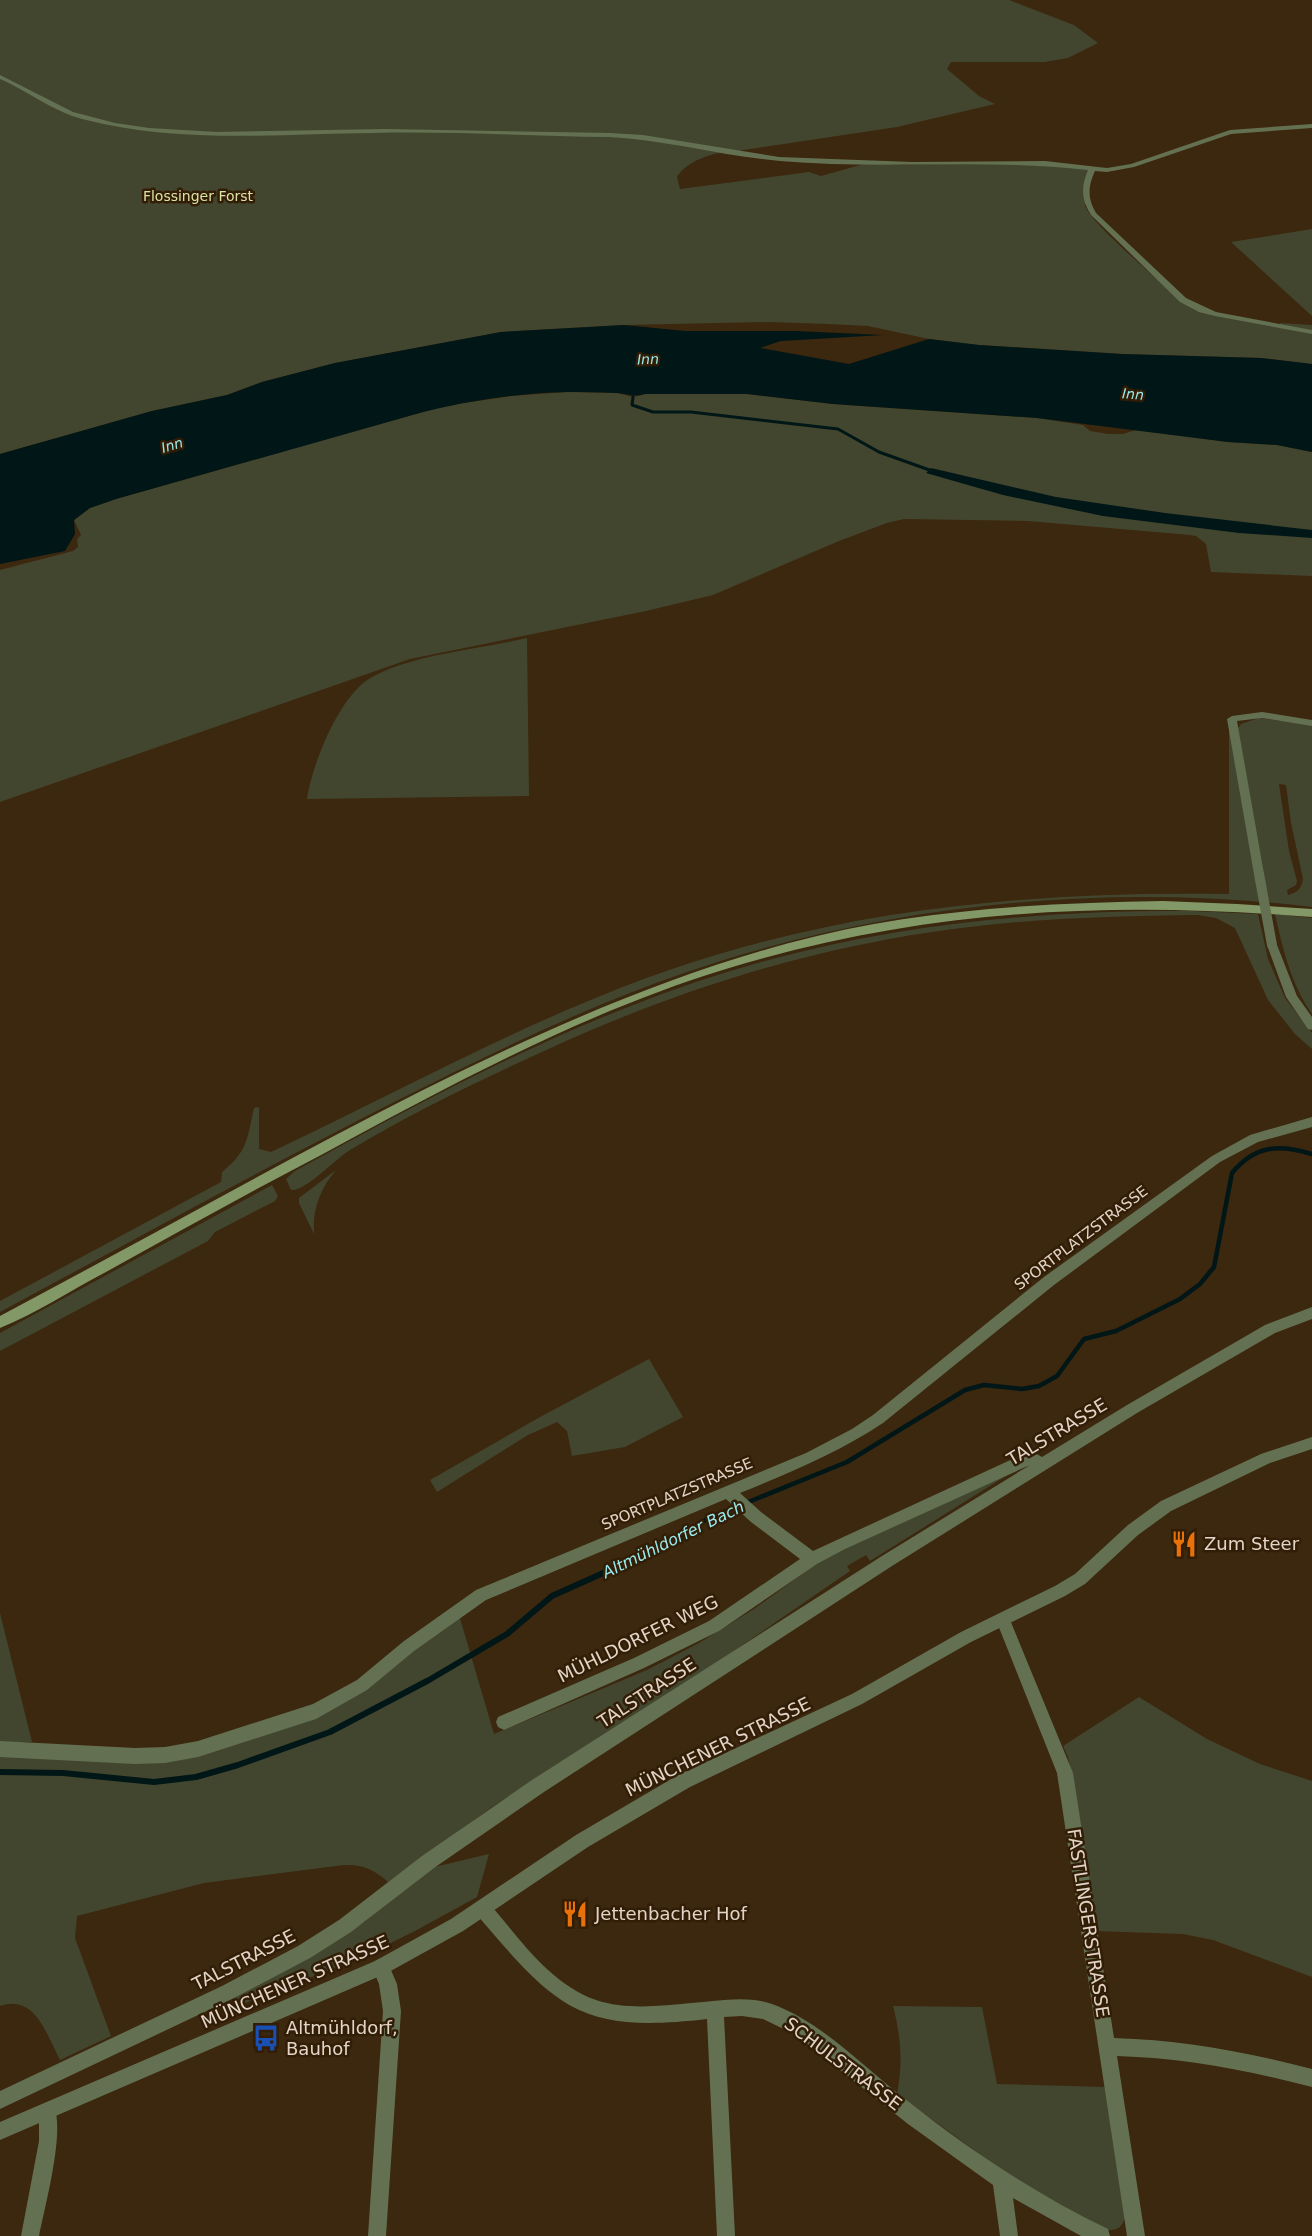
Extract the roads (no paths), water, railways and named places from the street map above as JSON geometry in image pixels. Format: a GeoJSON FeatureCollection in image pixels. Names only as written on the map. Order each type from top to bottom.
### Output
{"type":"FeatureCollection","features":[{"type":"Feature","properties":{"kind":"main road"},"geometry":{"type":"LineString","coordinates":[[0,1322],[470,1072],[617,1005],[720,967],[862,932],[1014,910],[1150,904],[1312,913]]}},
{"type":"Feature","properties":{"kind":"street"},"geometry":{"type":"LineString","coordinates":[[0,77],[59,109],[81,117],[133,128],[175,132],[248,134],[398,131],[609,135],[643,137],[779,159],[912,164],[1045,163],[1092,169],[1126,168],[1230,132],[1312,126]]}},
{"type":"Feature","properties":{"kind":"street"},"geometry":{"type":"LineString","coordinates":[[1092,169],[1084,192],[1086,203],[1093,214],[1184,300],[1215,314],[1312,332]]}},
{"type":"Feature","properties":{"kind":"street"},"geometry":{"type":"LineString","coordinates":[[1312,723],[1262,715],[1232,719],[1272,945],[1292,997],[1312,1026]]}},
{"type":"Feature","properties":{"kind":"street","name":"SPORTPLATZSTRASSE"},"geometry":{"type":"LineString","coordinates":[[0,1749],[135,1756],[165,1755],[198,1749],[316,1711],[362,1685],[409,1646],[481,1595],[730,1493],[827,1450],[857,1433],[905,1398],[1049,1281],[1216,1160],[1254,1138],[1312,1122]]}},
{"type":"Feature","properties":{"kind":"street","name":"TALSTRASSE"},"geometry":{"type":"LineString","coordinates":[[0,2100],[228,1992],[304,1952],[345,1926],[428,1862],[538,1786],[1040,1464],[1270,1329],[1312,1313]]}},
{"type":"Feature","properties":{"kind":"street","name":"MÜNCHENER STRASSE"},"geometry":{"type":"LineString","coordinates":[[0,2131],[381,1967],[420,1947],[483,1909],[582,1841],[684,1781],[857,1699],[966,1637],[1039,1604],[1080,1579],[1133,1530],[1166,1506],[1266,1458],[1312,1443]]}},
{"type":"Feature","properties":{"kind":"street","name":"MÜHLDORFER WEG"},"geometry":{"type":"LineString","coordinates":[[504,1722],[630,1668],[714,1626],[812,1559],[874,1527],[1018,1462],[1033,1458],[1040,1464]]}},
{"type":"Feature","properties":{"kind":"street"},"geometry":{"type":"LineString","coordinates":[[730,1493],[756,1517],[812,1559]]}},
{"type":"Feature","properties":{"kind":"street","name":"FASTLINGERSTRASSE"},"geometry":{"type":"LineString","coordinates":[[1003,1620],[1065,1773],[1136,2236]]}},
{"type":"Feature","properties":{"kind":"street","name":"SCHULSTRASSE"},"geometry":{"type":"LineString","coordinates":[[483,1909],[548,1980],[571,1997],[596,2009],[646,2015],[759,2009],[781,2017],[808,2034],[945,2142],[1001,2180],[1101,2236]]}},
{"type":"Feature","properties":{"kind":"street"},"geometry":{"type":"LineString","coordinates":[[377,2236],[392,2011],[388,1984],[381,1967]]}},
{"type":"Feature","properties":{"kind":"street"},"geometry":{"type":"LineString","coordinates":[[715,2010],[726,2236]]}},
{"type":"Feature","properties":{"kind":"street"},"geometry":{"type":"LineString","coordinates":[[1108,2047],[1170,2049],[1221,2056],[1312,2078]]}},
{"type":"Feature","properties":{"kind":"street"},"geometry":{"type":"LineString","coordinates":[[30,2236],[48,2140],[48,2112]]}},
{"type":"Feature","properties":{"kind":"street"},"geometry":{"type":"LineString","coordinates":[[1001,2180],[1009,2236]]}},
{"type":"Feature","properties":{"kind":"water","name":"Inn"},"geometry":{"type":"Polygon","coordinates":[[[624,325],[685,331],[795,331],[883,335],[781,341],[760,348],[849,364],[929,339],[979,345],[1122,354],[1261,358],[1312,364],[1312,452],[1277,445],[1228,442],[1037,418],[833,404],[747,394],[645,394],[636,396],[619,393],[568,392],[530,394],[453,405],[416,414],[116,499],[90,508],[74,520],[75,534],[65,551],[0,564],[0,454],[152,411],[227,395],[262,382],[335,363],[501,332],[624,325]]]}},
{"type":"Feature","properties":{"kind":"water"},"geometry":{"type":"Polygon","coordinates":[[[931,468],[1056,497],[1165,513],[1312,530],[1312,538],[1239,533],[1103,516],[1003,495],[926,473],[931,468]]]}},
{"type":"Feature","properties":{"kind":"waterway"},"geometry":{"type":"LineString","coordinates":[[633,397],[632,405],[653,412],[691,412],[838,429],[879,452],[935,472]]}},
{"type":"Feature","properties":{"kind":"waterway","name":"Altmühldorfer Bach"},"geometry":{"type":"LineString","coordinates":[[667,1544],[709,1518],[847,1462],[965,1390],[984,1385],[1022,1389],[1039,1386],[1057,1376],[1084,1339],[1116,1331],[1180,1299],[1200,1284],[1214,1267],[1232,1173],[1241,1164],[1268,1149],[1289,1149],[1312,1154]]}},
{"type":"Feature","properties":{"kind":"waterway","name":"Altmühldorfer Bach"},"geometry":{"type":"LineString","coordinates":[[0,1772],[63,1773],[154,1782],[196,1777],[238,1765],[330,1732],[429,1680],[507,1634],[552,1596],[670,1543]]}},
{"type":"Feature","properties":{"kind":"place","name":"Zum Steer"},"geometry":{"type":"Point","coordinates":[1184,1544]}},
{"type":"Feature","properties":{"kind":"place","name":"Jettenbacher Hof"},"geometry":{"type":"Point","coordinates":[575,1914]}},
{"type":"Feature","properties":{"kind":"place","name":"Altmühldorf, Bauhof"},"geometry":{"type":"Point","coordinates":[266,2038]}},
{"type":"Feature","properties":{"kind":"park label","name":"Flossinger Forst"},"geometry":{"type":"Point","coordinates":[198,196]}}]}
